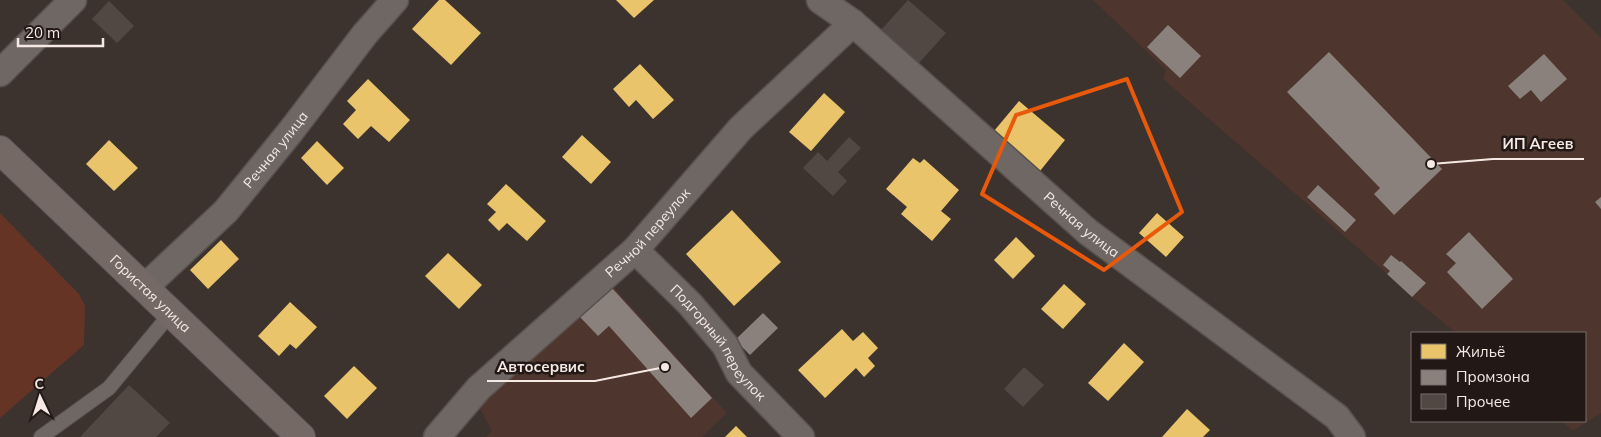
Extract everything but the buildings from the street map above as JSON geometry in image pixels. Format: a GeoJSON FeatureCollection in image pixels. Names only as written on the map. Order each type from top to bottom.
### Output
{"type":"FeatureCollection","features":[{"type":"Feature","properties":{"kind":"street"},"geometry":{"type":"LineString","coordinates":[[0,74],[73,0]]}},
{"type":"Feature","properties":{"kind":"street","name":"Речная улица"},"geometry":{"type":"LineString","coordinates":[[145,287],[226,211],[291,131],[365,34],[394,0]]}},
{"type":"Feature","properties":{"kind":"street","name":"Речная улица"},"geometry":{"type":"LineString","coordinates":[[820,0],[853,23],[1088,232],[1337,417],[1352,437]]}},
{"type":"Feature","properties":{"kind":"street","name":"Речной переулок"},"geometry":{"type":"LineString","coordinates":[[437,437],[479,388],[635,250],[741,128],[853,23]]}},
{"type":"Feature","properties":{"kind":"street","name":"Гористая улица"},"geometry":{"type":"LineString","coordinates":[[0,150],[301,437]]}},
{"type":"Feature","properties":{"kind":"street","name":"Подгорный переулок"},"geometry":{"type":"LineString","coordinates":[[635,250],[690,304],[725,345],[739,373],[800,437]]}},
{"type":"Feature","properties":{"kind":"lane"},"geometry":{"type":"LineString","coordinates":[[41,437],[109,388],[171,313]]}},
{"type":"Feature","properties":{"kind":"highlighted area"},"geometry":{"type":"Polygon","coordinates":[[[1127,79],[1182,212],[1104,270],[982,194],[1016,115],[1127,79]]]}},
{"type":"Feature","properties":{"kind":"shaded area"},"geometry":{"type":"Polygon","coordinates":[[[1093,0],[1563,0],[1601,38],[1601,413],[1573,431],[1562,422],[1586,422],[1586,332],[1455,332],[1412,297],[1163,79],[1166,70],[1093,0]]]}},
{"type":"Feature","properties":{"kind":"shaded area"},"geometry":{"type":"Polygon","coordinates":[[[0,213],[79,294],[85,306],[84,345],[0,418],[0,213]]]}},
{"type":"Feature","properties":{"kind":"shaded area"},"geometry":{"type":"Polygon","coordinates":[[[612,285],[727,413],[702,437],[486,437],[492,431],[478,405],[612,285]]]}},
{"type":"Feature","properties":{"kind":"place","name":"ИП Агеев"},"geometry":{"type":"Point","coordinates":[1431,164]}},
{"type":"Feature","properties":{"kind":"place","name":"Автосервис"},"geometry":{"type":"Point","coordinates":[665,367]}}]}
